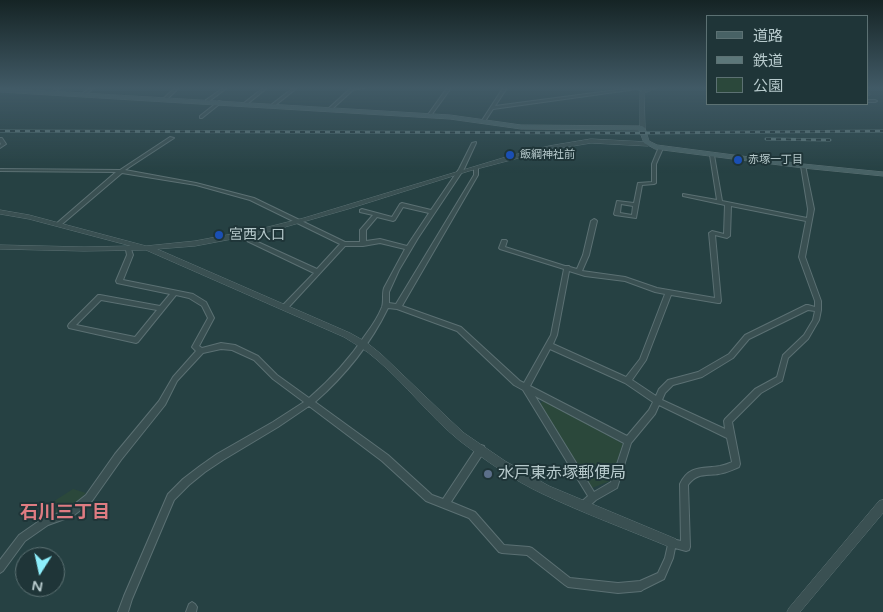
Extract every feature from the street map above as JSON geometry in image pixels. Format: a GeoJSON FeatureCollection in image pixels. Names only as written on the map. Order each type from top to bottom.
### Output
{"type":"FeatureCollection","features":[{"type":"Feature","properties":{"kind":"main road"},"geometry":{"type":"LineString","coordinates":[[434,117],[521,127],[642,128],[648,144],[661,148],[883,174]]}},
{"type":"Feature","properties":{"kind":"street"},"geometry":{"type":"LineString","coordinates":[[483,122],[487,117]]}},
{"type":"Feature","properties":{"kind":"street"},"geometry":{"type":"LineString","coordinates":[[642,117],[642,128]]}},
{"type":"Feature","properties":{"kind":"street"},"geometry":{"type":"LineString","coordinates":[[59,224],[121,171],[172,138]]}},
{"type":"Feature","properties":{"kind":"street"},"geometry":{"type":"LineString","coordinates":[[0,139],[4,144],[0,148]]}},
{"type":"Feature","properties":{"kind":"street"},"geometry":{"type":"LineString","coordinates":[[0,247],[150,249],[243,235],[535,151],[584,142],[648,144]]}},
{"type":"Feature","properties":{"kind":"street"},"geometry":{"type":"LineString","coordinates":[[123,612],[171,497],[183,483],[200,470],[311,401],[338,376],[363,343],[387,305],[386,293],[408,248],[474,143]]}},
{"type":"Feature","properties":{"kind":"street"},"geometry":{"type":"LineString","coordinates":[[636,205],[640,184],[654,183],[654,164],[661,148]]}},
{"type":"Feature","properties":{"kind":"street"},"geometry":{"type":"LineString","coordinates":[[712,155],[720,202]]}},
{"type":"Feature","properties":{"kind":"street"},"geometry":{"type":"LineString","coordinates":[[0,212],[59,224],[150,249],[363,343],[461,436],[545,490],[672,543],[686,547],[684,484],[688,477],[697,471],[723,470],[736,464],[735,447],[729,435],[728,421],[758,391],[780,379],[785,357],[806,337],[816,320],[818,301],[802,256],[811,209],[803,166]]}},
{"type":"Feature","properties":{"kind":"street"},"geometry":{"type":"LineString","coordinates":[[398,307],[476,175],[476,168]]}},
{"type":"Feature","properties":{"kind":"street"},"geometry":{"type":"LineString","coordinates":[[0,170],[121,171],[196,184],[252,199],[300,220],[344,244],[363,244],[380,241],[408,248]]}},
{"type":"Feature","properties":{"kind":"street"},"geometry":{"type":"LineString","coordinates":[[685,195],[808,220]]}},
{"type":"Feature","properties":{"kind":"street"},"geometry":{"type":"LineString","coordinates":[[504,241],[502,248],[579,271],[625,278],[669,292],[718,301],[712,234],[727,236],[728,204]]}},
{"type":"Feature","properties":{"kind":"street"},"geometry":{"type":"LineString","coordinates":[[362,211],[393,219],[402,206],[432,212]]}},
{"type":"Feature","properties":{"kind":"street"},"geometry":{"type":"LineString","coordinates":[[363,244],[363,230],[376,215]]}},
{"type":"Feature","properties":{"kind":"street"},"geometry":{"type":"LineString","coordinates":[[579,271],[586,254],[594,221]]}},
{"type":"Feature","properties":{"kind":"street"},"geometry":{"type":"LineString","coordinates":[[243,235],[318,272]]}},
{"type":"Feature","properties":{"kind":"street"},"geometry":{"type":"LineString","coordinates":[[284,307],[344,244]]}},
{"type":"Feature","properties":{"kind":"street"},"geometry":{"type":"LineString","coordinates":[[129,250],[130,255],[119,282],[174,294],[186,294],[204,304],[210,316],[204,332],[195,347],[201,351]]}},
{"type":"Feature","properties":{"kind":"street"},"geometry":{"type":"LineString","coordinates":[[526,387],[554,335],[567,267]]}},
{"type":"Feature","properties":{"kind":"street"},"geometry":{"type":"LineString","coordinates":[[627,381],[643,360],[669,292]]}},
{"type":"Feature","properties":{"kind":"street"},"geometry":{"type":"LineString","coordinates":[[162,308],[100,297],[72,326],[136,340],[174,294]]}},
{"type":"Feature","properties":{"kind":"street"},"geometry":{"type":"LineString","coordinates":[[387,305],[398,307],[459,329],[517,383],[628,441]]}},
{"type":"Feature","properties":{"kind":"street"},"geometry":{"type":"LineString","coordinates":[[583,506],[614,485],[628,441],[652,412],[662,391],[671,382],[700,375],[731,356],[748,337],[808,307],[818,310]]}},
{"type":"Feature","properties":{"kind":"street"},"geometry":{"type":"LineString","coordinates":[[549,345],[627,381],[657,401],[729,435]]}},
{"type":"Feature","properties":{"kind":"street"},"geometry":{"type":"LineString","coordinates":[[0,568],[22,538],[45,522],[70,513],[89,498],[118,457],[162,403],[175,379],[201,351],[221,346],[233,347],[250,354],[275,377],[311,401],[385,458],[429,498],[472,515],[502,549],[529,551],[568,582],[618,588],[641,586],[661,576],[670,558],[672,543]]}},
{"type":"Feature","properties":{"kind":"street"},"geometry":{"type":"LineString","coordinates":[[526,387],[593,498]]}},
{"type":"Feature","properties":{"kind":"street"},"geometry":{"type":"LineString","coordinates":[[445,504],[481,449]]}},
{"type":"Feature","properties":{"kind":"street"},"geometry":{"type":"LineString","coordinates":[[793,612],[883,504]]}},
{"type":"Feature","properties":{"kind":"green space"},"geometry":{"type":"Polygon","coordinates":[[[544,400],[623,444],[610,481],[592,488],[544,410],[539,405],[544,400]]]}},
{"type":"Feature","properties":{"kind":"green space"},"geometry":{"type":"Polygon","coordinates":[[[73,489],[86,493],[71,508],[50,515],[48,505],[73,489]]]}},
{"type":"Feature","properties":{"kind":"railway"},"geometry":{"type":"LineString","coordinates":[[0,131],[643,133],[883,131]]}},
{"type":"Feature","properties":{"kind":"railway"},"geometry":{"type":"LineString","coordinates":[[766,139],[830,140]]}},
{"type":"Feature","properties":{"kind":"place","name":"飯綱神社前"},"geometry":{"type":"Point","coordinates":[510,155]}},
{"type":"Feature","properties":{"kind":"place","name":"赤塚一丁目"},"geometry":{"type":"Point","coordinates":[738,160]}},
{"type":"Feature","properties":{"kind":"place","name":"宮西入口"},"geometry":{"type":"Point","coordinates":[219,235]}},
{"type":"Feature","properties":{"kind":"place","name":"水戸東赤塚郵便局"},"geometry":{"type":"Point","coordinates":[488,474]}},
{"type":"Feature","properties":{"kind":"district","name":"石川三丁目"},"geometry":{"type":"Point","coordinates":[65,513]}}]}
